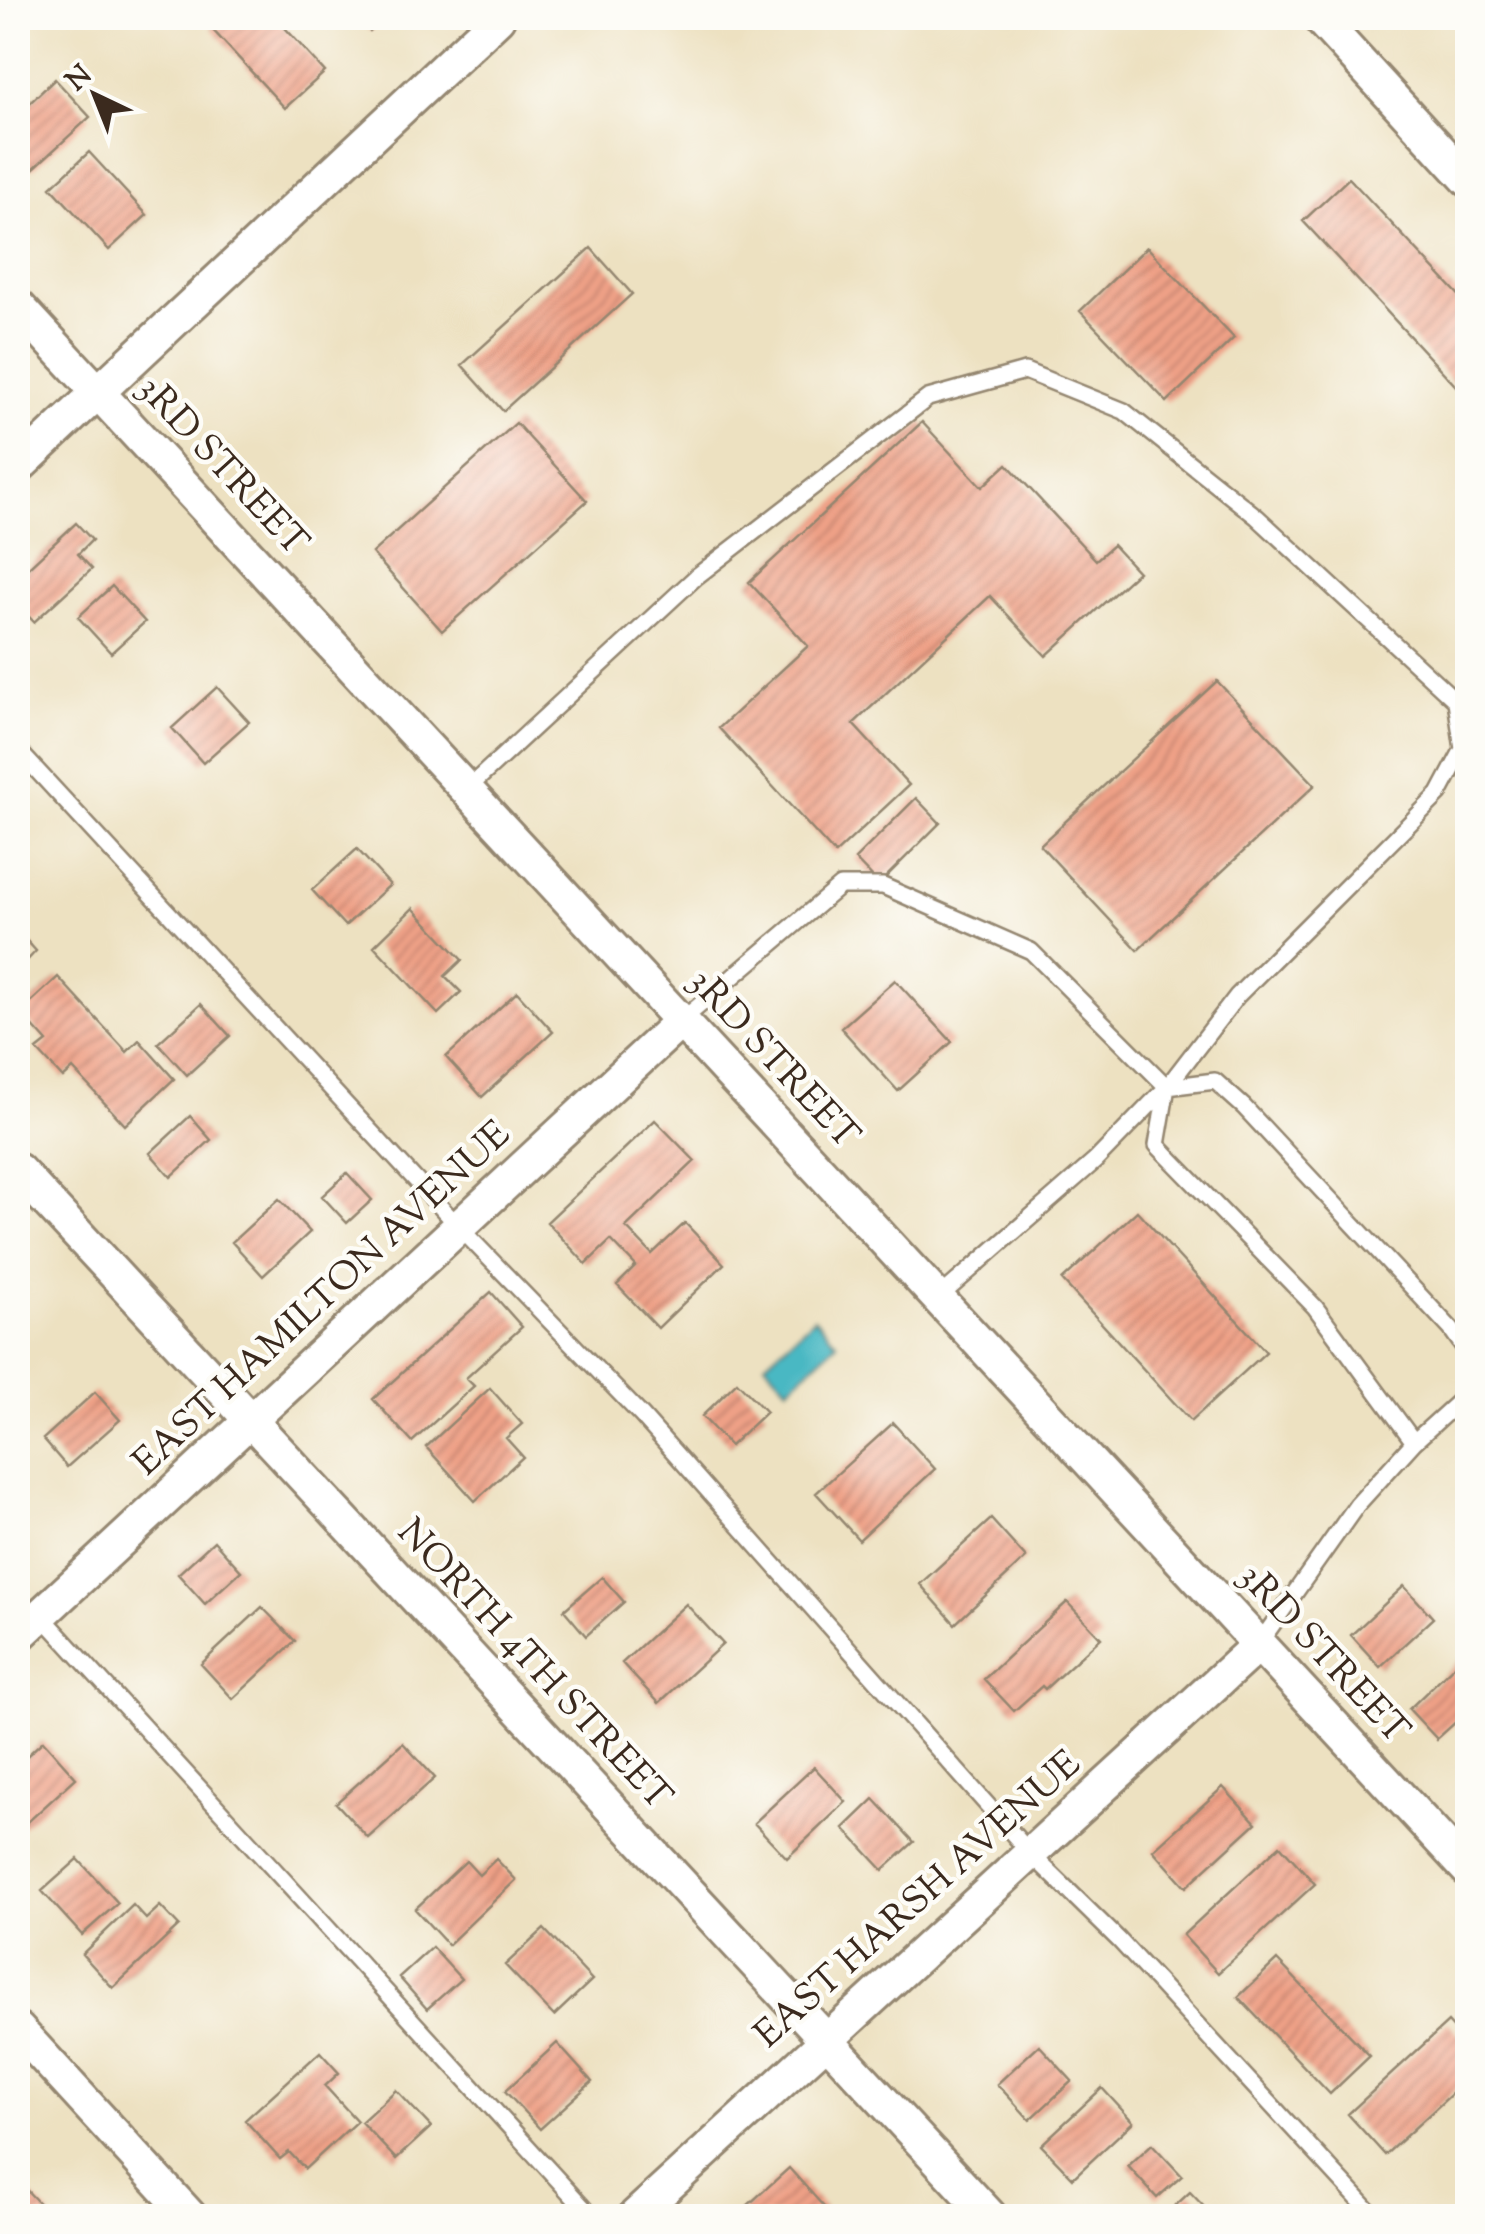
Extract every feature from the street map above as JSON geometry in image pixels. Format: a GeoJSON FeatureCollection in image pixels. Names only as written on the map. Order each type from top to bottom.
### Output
{"type":"FeatureCollection","features":[{"type":"Feature","properties":{"kind":"street"},"geometry":{"type":"LineString","coordinates":[[18,467],[498,18]]}},
{"type":"Feature","properties":{"kind":"street"},"geometry":{"type":"LineString","coordinates":[[1319,18],[1468,180]]}},
{"type":"Feature","properties":{"kind":"street","name":"3RD STREET"},"geometry":{"type":"LineString","coordinates":[[18,306],[1468,1870]]}},
{"type":"Feature","properties":{"kind":"street","name":"EAST HAMILTON AVENUE"},"geometry":{"type":"LineString","coordinates":[[29,1626],[682,1021]]}},
{"type":"Feature","properties":{"kind":"street","name":"NORTH 4TH STREET"},"geometry":{"type":"LineString","coordinates":[[18,1170],[990,2216]]}},
{"type":"Feature","properties":{"kind":"street","name":"EAST HARSH AVENUE"},"geometry":{"type":"LineString","coordinates":[[635,2216],[1258,1645]]}},
{"type":"Feature","properties":{"kind":"street"},"geometry":{"type":"LineString","coordinates":[[18,2029],[190,2216]]}},
{"type":"Feature","properties":{"kind":"lane"},"geometry":{"type":"LineString","coordinates":[[466,790],[697,576],[928,398],[1024,371],[1124,411],[1256,517],[1456,702],[1464,749],[1440,794],[1237,996],[1168,1087],[1094,1161],[938,1298]]}},
{"type":"Feature","properties":{"kind":"lane"},"geometry":{"type":"LineString","coordinates":[[18,750],[460,1228],[642,1416],[1030,1854],[1118,1940],[1374,2216]]}},
{"type":"Feature","properties":{"kind":"lane"},"geometry":{"type":"LineString","coordinates":[[682,1021],[840,886],[883,886],[1031,951],[1168,1087]]}},
{"type":"Feature","properties":{"kind":"lane"},"geometry":{"type":"LineString","coordinates":[[1168,1087],[1215,1081],[1244,1107],[1451,1328],[1468,1353]]}},
{"type":"Feature","properties":{"kind":"lane"},"geometry":{"type":"LineString","coordinates":[[1168,1087],[1157,1145],[1315,1307],[1414,1442]]}},
{"type":"Feature","properties":{"kind":"lane"},"geometry":{"type":"LineString","coordinates":[[1258,1645],[1356,1505],[1414,1442],[1468,1394]]}},
{"type":"Feature","properties":{"kind":"lane"},"geometry":{"type":"LineString","coordinates":[[29,1626],[591,2216]]}},
{"type":"Feature","properties":{"kind":"water"},"geometry":{"type":"Polygon","coordinates":[[[814,1318],[837,1343],[788,1388],[765,1363],[814,1318]]]}},
{"type":"Feature","properties":{"kind":"building"},"geometry":{"type":"Polygon","coordinates":[[[222,18],[276,18],[325,72],[285,108],[211,28],[222,18]]]}},
{"type":"Feature","properties":{"kind":"building"},"geometry":{"type":"Polygon","coordinates":[[[358,18],[385,18],[370,31],[358,18]]]}},
{"type":"Feature","properties":{"kind":"building"},"geometry":{"type":"Polygon","coordinates":[[[55,79],[90,117],[33,169],[18,152],[18,114],[55,79]]]}},
{"type":"Feature","properties":{"kind":"building"},"geometry":{"type":"Polygon","coordinates":[[[89,152],[147,215],[109,250],[51,187],[89,152]]]}},
{"type":"Feature","properties":{"kind":"building"},"geometry":{"type":"Polygon","coordinates":[[[1349,178],[1468,305],[1468,399],[1303,221],[1349,178]]]}},
{"type":"Feature","properties":{"kind":"building"},"geometry":{"type":"Polygon","coordinates":[[[1147,247],[1234,338],[1167,402],[1080,311],[1147,247]]]}},
{"type":"Feature","properties":{"kind":"building"},"geometry":{"type":"Polygon","coordinates":[[[591,248],[632,294],[503,411],[462,365],[591,248]]]}},
{"type":"Feature","properties":{"kind":"building"},"geometry":{"type":"Polygon","coordinates":[[[922,422],[982,487],[1007,464],[1096,560],[1113,545],[1138,572],[1046,656],[990,596],[853,724],[909,785],[835,854],[719,728],[808,646],[749,582],[922,422]]]}},
{"type":"Feature","properties":{"kind":"building"},"geometry":{"type":"Polygon","coordinates":[[[516,423],[587,501],[442,631],[372,553],[516,423]]]}},
{"type":"Feature","properties":{"kind":"building"},"geometry":{"type":"Polygon","coordinates":[[[76,523],[92,540],[78,554],[92,569],[34,622],[18,605],[18,577],[76,523]]]}},
{"type":"Feature","properties":{"kind":"building"},"geometry":{"type":"Polygon","coordinates":[[[112,586],[145,622],[111,653],[78,617],[112,586]]]}},
{"type":"Feature","properties":{"kind":"building"},"geometry":{"type":"Polygon","coordinates":[[[1217,681],[1315,785],[1138,950],[1040,845],[1217,681]]]}},
{"type":"Feature","properties":{"kind":"building"},"geometry":{"type":"Polygon","coordinates":[[[217,687],[249,722],[203,763],[172,728],[217,687]]]}},
{"type":"Feature","properties":{"kind":"building"},"geometry":{"type":"Polygon","coordinates":[[[916,798],[940,823],[879,884],[855,859],[916,798]]]}},
{"type":"Feature","properties":{"kind":"building"},"geometry":{"type":"Polygon","coordinates":[[[357,849],[390,885],[345,926],[312,890],[357,849]]]}},
{"type":"Feature","properties":{"kind":"building"},"geometry":{"type":"Polygon","coordinates":[[[413,908],[462,960],[445,976],[461,992],[438,1014],[374,946],[413,908]]]}},
{"type":"Feature","properties":{"kind":"building"},"geometry":{"type":"Polygon","coordinates":[[[18,931],[36,951],[18,970],[18,931]]]}},
{"type":"Feature","properties":{"kind":"building"},"geometry":{"type":"Polygon","coordinates":[[[58,977],[127,1052],[139,1040],[174,1079],[125,1125],[73,1069],[63,1078],[37,1050],[47,1042],[20,1012],[58,977]]]}},
{"type":"Feature","properties":{"kind":"building"},"geometry":{"type":"Polygon","coordinates":[[[895,980],[952,1042],[898,1091],[841,1028],[895,980]]]}},
{"type":"Feature","properties":{"kind":"building"},"geometry":{"type":"Polygon","coordinates":[[[517,992],[553,1032],[482,1097],[446,1057],[517,992]]]}},
{"type":"Feature","properties":{"kind":"building"},"geometry":{"type":"Polygon","coordinates":[[[201,1004],[230,1036],[187,1075],[158,1043],[201,1004]]]}},
{"type":"Feature","properties":{"kind":"building"},"geometry":{"type":"Polygon","coordinates":[[[190,1116],[211,1140],[171,1177],[150,1153],[190,1116]]]}},
{"type":"Feature","properties":{"kind":"building"},"geometry":{"type":"Polygon","coordinates":[[[655,1120],[695,1161],[626,1227],[652,1254],[685,1223],[724,1264],[658,1328],[617,1285],[636,1266],[611,1240],[586,1264],[547,1222],[655,1120]]]}},
{"type":"Feature","properties":{"kind":"building"},"geometry":{"type":"Polygon","coordinates":[[[347,1173],[372,1200],[347,1223],[322,1196],[347,1173]]]}},
{"type":"Feature","properties":{"kind":"building"},"geometry":{"type":"Polygon","coordinates":[[[279,1199],[310,1232],[263,1276],[232,1242],[279,1199]]]}},
{"type":"Feature","properties":{"kind":"building"},"geometry":{"type":"Polygon","coordinates":[[[1137,1211],[1266,1352],[1191,1421],[1062,1280],[1137,1211]]]}},
{"type":"Feature","properties":{"kind":"building"},"geometry":{"type":"Polygon","coordinates":[[[491,1292],[522,1327],[466,1378],[474,1386],[412,1442],[373,1399],[491,1292]]]}},
{"type":"Feature","properties":{"kind":"building"},"geometry":{"type":"Polygon","coordinates":[[[737,1382],[766,1412],[730,1446],[702,1416],[737,1382]]]}},
{"type":"Feature","properties":{"kind":"building"},"geometry":{"type":"Polygon","coordinates":[[[490,1388],[522,1424],[506,1438],[523,1457],[475,1501],[426,1447],[490,1388]]]}},
{"type":"Feature","properties":{"kind":"building"},"geometry":{"type":"Polygon","coordinates":[[[95,1392],[120,1420],[67,1467],[43,1439],[95,1392]]]}},
{"type":"Feature","properties":{"kind":"building"},"geometry":{"type":"Polygon","coordinates":[[[893,1423],[935,1469],[859,1540],[816,1493],[893,1423]]]}},
{"type":"Feature","properties":{"kind":"building"},"geometry":{"type":"Polygon","coordinates":[[[991,1519],[1026,1558],[955,1624],[920,1584],[991,1519]]]}},
{"type":"Feature","properties":{"kind":"building"},"geometry":{"type":"Polygon","coordinates":[[[214,1541],[241,1571],[205,1604],[178,1574],[214,1541]]]}},
{"type":"Feature","properties":{"kind":"building"},"geometry":{"type":"Polygon","coordinates":[[[602,1577],[624,1602],[586,1636],[564,1610],[602,1577]]]}},
{"type":"Feature","properties":{"kind":"building"},"geometry":{"type":"Polygon","coordinates":[[[1404,1586],[1433,1618],[1380,1667],[1351,1635],[1404,1586]]]}},
{"type":"Feature","properties":{"kind":"building"},"geometry":{"type":"Polygon","coordinates":[[[1067,1602],[1101,1638],[1045,1689],[1042,1686],[1014,1711],[984,1679],[1067,1602]]]}},
{"type":"Feature","properties":{"kind":"building"},"geometry":{"type":"Polygon","coordinates":[[[686,1604],[723,1644],[659,1703],[622,1663],[686,1604]]]}},
{"type":"Feature","properties":{"kind":"building"},"geometry":{"type":"Polygon","coordinates":[[[262,1607],[295,1641],[233,1699],[201,1664],[262,1607]]]}},
{"type":"Feature","properties":{"kind":"building"},"geometry":{"type":"Polygon","coordinates":[[[1464,1656],[1468,1661],[1468,1711],[1437,1739],[1409,1709],[1464,1656]]]}},
{"type":"Feature","properties":{"kind":"building"},"geometry":{"type":"Polygon","coordinates":[[[43,1741],[76,1778],[18,1831],[18,1764],[43,1741]]]}},
{"type":"Feature","properties":{"kind":"building"},"geometry":{"type":"Polygon","coordinates":[[[403,1743],[435,1778],[368,1838],[336,1803],[403,1743]]]}},
{"type":"Feature","properties":{"kind":"building"},"geometry":{"type":"Polygon","coordinates":[[[814,1767],[846,1802],[787,1858],[754,1823],[814,1767]]]}},
{"type":"Feature","properties":{"kind":"building"},"geometry":{"type":"Polygon","coordinates":[[[1223,1787],[1256,1823],[1186,1887],[1153,1850],[1223,1787]]]}},
{"type":"Feature","properties":{"kind":"building"},"geometry":{"type":"Polygon","coordinates":[[[874,1799],[914,1842],[883,1870],[844,1828],[874,1799]]]}},
{"type":"Feature","properties":{"kind":"building"},"geometry":{"type":"Polygon","coordinates":[[[1280,1845],[1315,1884],[1218,1973],[1183,1935],[1280,1845]]]}},
{"type":"Feature","properties":{"kind":"building"},"geometry":{"type":"Polygon","coordinates":[[[78,1859],[118,1903],[82,1935],[42,1891],[78,1859]]]}},
{"type":"Feature","properties":{"kind":"building"},"geometry":{"type":"Polygon","coordinates":[[[496,1859],[516,1880],[448,1945],[415,1909],[466,1861],[479,1875],[496,1859]]]}},
{"type":"Feature","properties":{"kind":"building"},"geometry":{"type":"Polygon","coordinates":[[[133,1905],[146,1919],[160,1906],[179,1926],[113,1988],[82,1954],[133,1905]]]}},
{"type":"Feature","properties":{"kind":"building"},"geometry":{"type":"Polygon","coordinates":[[[544,1929],[592,1980],[554,2016],[505,1965],[544,1929]]]}},
{"type":"Feature","properties":{"kind":"building"},"geometry":{"type":"Polygon","coordinates":[[[432,1947],[461,1979],[427,2009],[399,1977],[432,1947]]]}},
{"type":"Feature","properties":{"kind":"building"},"geometry":{"type":"Polygon","coordinates":[[[1277,1960],[1370,2056],[1330,2094],[1238,1997],[1277,1960]]]}},
{"type":"Feature","properties":{"kind":"building"},"geometry":{"type":"Polygon","coordinates":[[[1448,2022],[1468,2044],[1468,2079],[1385,2155],[1348,2114],[1448,2022]]]}},
{"type":"Feature","properties":{"kind":"building"},"geometry":{"type":"Polygon","coordinates":[[[557,2043],[592,2082],[540,2129],[505,2091],[557,2043]]]}},
{"type":"Feature","properties":{"kind":"building"},"geometry":{"type":"Polygon","coordinates":[[[1039,2045],[1072,2081],[1030,2120],[997,2084],[1039,2045]]]}},
{"type":"Feature","properties":{"kind":"building"},"geometry":{"type":"Polygon","coordinates":[[[320,2052],[339,2073],[325,2086],[357,2121],[305,2169],[289,2152],[280,2159],[245,2120],[320,2052]]]}},
{"type":"Feature","properties":{"kind":"building"},"geometry":{"type":"Polygon","coordinates":[[[1102,2088],[1133,2122],[1073,2178],[1041,2145],[1102,2088]]]}},
{"type":"Feature","properties":{"kind":"building"},"geometry":{"type":"Polygon","coordinates":[[[396,2090],[431,2127],[396,2159],[361,2122],[396,2090]]]}},
{"type":"Feature","properties":{"kind":"building"},"geometry":{"type":"Polygon","coordinates":[[[1152,2144],[1182,2176],[1157,2198],[1128,2166],[1152,2144]]]}},
{"type":"Feature","properties":{"kind":"building"},"geometry":{"type":"Polygon","coordinates":[[[789,2168],[825,2208],[815,2216],[736,2216],[789,2168]]]}},
{"type":"Feature","properties":{"kind":"building"},"geometry":{"type":"Polygon","coordinates":[[[18,2181],[51,2216],[18,2216],[18,2181]]]}},
{"type":"Feature","properties":{"kind":"building"},"geometry":{"type":"Polygon","coordinates":[[[1190,2192],[1210,2213],[1164,2216],[1190,2192]]]}}]}
